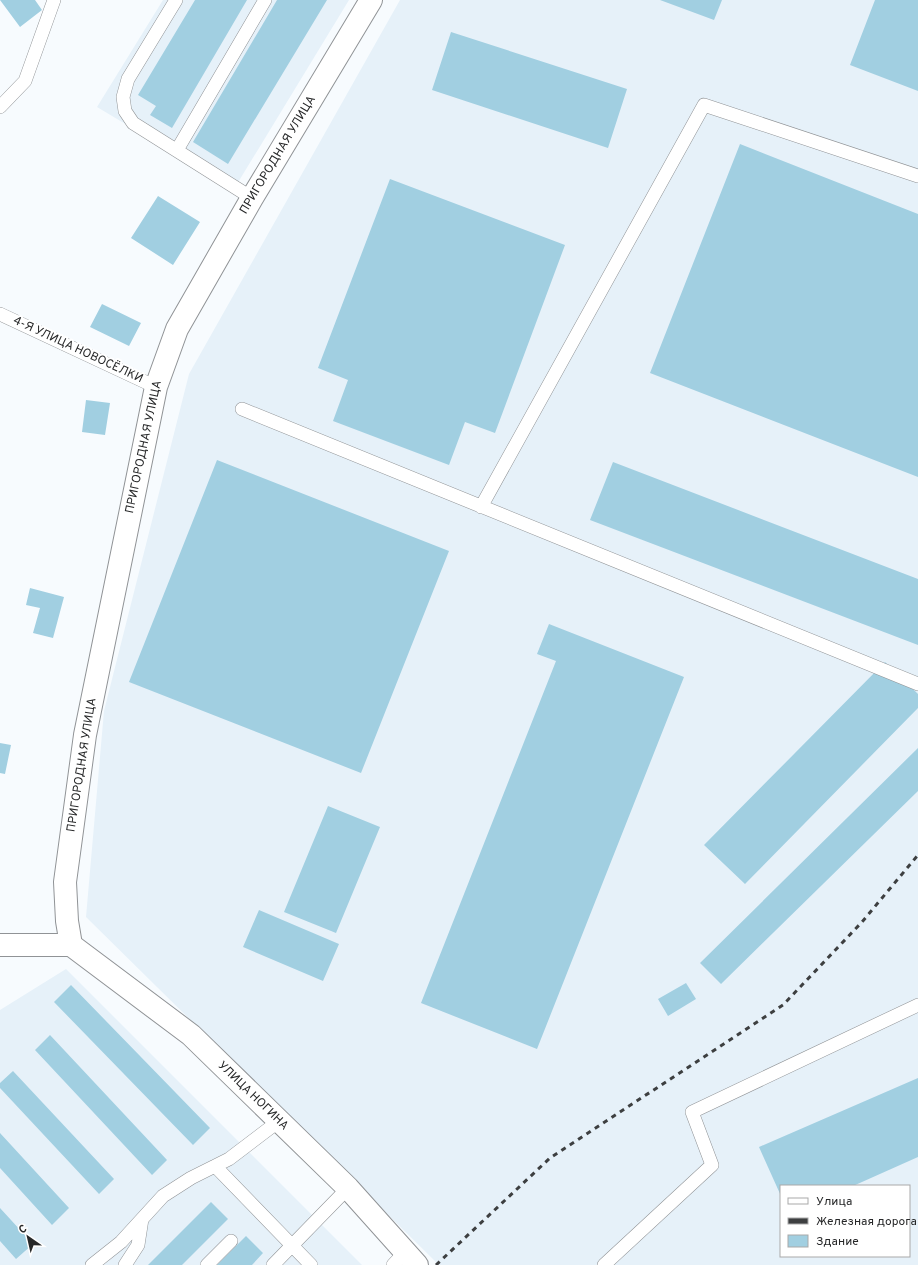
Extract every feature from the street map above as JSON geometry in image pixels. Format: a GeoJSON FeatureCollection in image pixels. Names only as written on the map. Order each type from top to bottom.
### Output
{"type":"FeatureCollection","features":[{"type":"Feature","properties":{"kind":"street","name":"ПРИГОРОДНАЯ УЛИЦА"},"geometry":{"type":"LineString","coordinates":[[71,945],[66,921],[65,882],[85,735],[156,387],[177,329],[252,198],[371,0]]}},
{"type":"Feature","properties":{"kind":"street"},"geometry":{"type":"LineString","coordinates":[[0,946],[71,945]]}},
{"type":"Feature","properties":{"kind":"street","name":"УЛИЦА НОГИНА"},"geometry":{"type":"LineString","coordinates":[[71,945],[190,1035],[348,1188],[405,1261]]}},
{"type":"Feature","properties":{"kind":"lane"},"geometry":{"type":"LineString","coordinates":[[176,0],[128,79],[123,97],[125,111],[133,123],[252,198]]}},
{"type":"Feature","properties":{"kind":"lane"},"geometry":{"type":"LineString","coordinates":[[177,150],[265,0]]}},
{"type":"Feature","properties":{"kind":"lane"},"geometry":{"type":"LineString","coordinates":[[0,107],[25,81],[49,3]]}},
{"type":"Feature","properties":{"kind":"lane"},"geometry":{"type":"LineString","coordinates":[[482,506],[704,105],[918,176]]}},
{"type":"Feature","properties":{"kind":"lane","name":"4-Я УЛИЦА НОВОСЁЛКИ"},"geometry":{"type":"LineString","coordinates":[[0,314],[156,387]]}},
{"type":"Feature","properties":{"kind":"lane"},"geometry":{"type":"LineString","coordinates":[[242,409],[918,684]]}},
{"type":"Feature","properties":{"kind":"lane"},"geometry":{"type":"LineString","coordinates":[[604,1265],[712,1165],[692,1112],[918,1005]]}},
{"type":"Feature","properties":{"kind":"lane"},"geometry":{"type":"LineString","coordinates":[[92,1265],[121,1242],[163,1196],[191,1178],[229,1159],[279,1121]]}},
{"type":"Feature","properties":{"kind":"lane"},"geometry":{"type":"LineString","coordinates":[[216,1166],[311,1265]]}},
{"type":"Feature","properties":{"kind":"lane"},"geometry":{"type":"LineString","coordinates":[[273,1265],[348,1188]]}},
{"type":"Feature","properties":{"kind":"lane"},"geometry":{"type":"LineString","coordinates":[[125,1265],[138,1245],[142,1219]]}},
{"type":"Feature","properties":{"kind":"lane"},"geometry":{"type":"LineString","coordinates":[[207,1265],[231,1241]]}},
{"type":"Feature","properties":{"kind":"shaded area"},"geometry":{"type":"Polygon","coordinates":[[[163,0],[349,0],[234,189],[97,107],[163,0]]]}},
{"type":"Feature","properties":{"kind":"shaded area"},"geometry":{"type":"Polygon","coordinates":[[[400,0],[918,0],[918,1265],[439,1265],[86,917],[104,711],[189,374],[400,0]]]}},
{"type":"Feature","properties":{"kind":"shaded area"},"geometry":{"type":"Polygon","coordinates":[[[66,969],[362,1265],[0,1265],[0,1010],[66,969]]]}},
{"type":"Feature","properties":{"kind":"building"},"geometry":{"type":"Polygon","coordinates":[[[0,0],[35,0],[42,10],[20,27],[0,0]]]}},
{"type":"Feature","properties":{"kind":"building"},"geometry":{"type":"Polygon","coordinates":[[[195,0],[247,0],[172,128],[150,115],[156,106],[138,95],[195,0]]]}},
{"type":"Feature","properties":{"kind":"building"},"geometry":{"type":"Polygon","coordinates":[[[277,0],[327,0],[228,164],[193,142],[277,0]]]}},
{"type":"Feature","properties":{"kind":"building"},"geometry":{"type":"Polygon","coordinates":[[[660,0],[722,0],[714,20],[660,0]]]}},
{"type":"Feature","properties":{"kind":"building"},"geometry":{"type":"Polygon","coordinates":[[[875,0],[918,0],[918,91],[850,65],[875,0]]]}},
{"type":"Feature","properties":{"kind":"building"},"geometry":{"type":"Polygon","coordinates":[[[451,32],[627,89],[608,148],[432,90],[451,32]]]}},
{"type":"Feature","properties":{"kind":"building"},"geometry":{"type":"Polygon","coordinates":[[[740,144],[918,214],[918,477],[650,373],[740,144]]]}},
{"type":"Feature","properties":{"kind":"building"},"geometry":{"type":"Polygon","coordinates":[[[390,179],[565,245],[495,433],[465,422],[449,465],[333,421],[348,380],[318,368],[390,179]]]}},
{"type":"Feature","properties":{"kind":"building"},"geometry":{"type":"Polygon","coordinates":[[[158,196],[200,222],[173,265],[131,238],[158,196]]]}},
{"type":"Feature","properties":{"kind":"building"},"geometry":{"type":"Polygon","coordinates":[[[102,304],[141,323],[129,346],[90,327],[102,304]]]}},
{"type":"Feature","properties":{"kind":"building"},"geometry":{"type":"Polygon","coordinates":[[[86,400],[110,403],[105,435],[82,432],[86,400]]]}},
{"type":"Feature","properties":{"kind":"building"},"geometry":{"type":"Polygon","coordinates":[[[217,460],[449,551],[361,773],[129,682],[217,460]]]}},
{"type":"Feature","properties":{"kind":"building"},"geometry":{"type":"Polygon","coordinates":[[[613,462],[918,579],[918,645],[590,520],[613,462]]]}},
{"type":"Feature","properties":{"kind":"building"},"geometry":{"type":"Polygon","coordinates":[[[30,588],[64,597],[53,638],[33,633],[40,608],[26,605],[30,588]]]}},
{"type":"Feature","properties":{"kind":"building"},"geometry":{"type":"Polygon","coordinates":[[[549,624],[684,677],[537,1049],[421,1003],[556,661],[537,654],[549,624]]]}},
{"type":"Feature","properties":{"kind":"building"},"geometry":{"type":"Polygon","coordinates":[[[885,662],[918,694],[918,708],[745,884],[704,845],[885,662]]]}},
{"type":"Feature","properties":{"kind":"building"},"geometry":{"type":"Polygon","coordinates":[[[0,743],[11,745],[5,774],[0,773],[0,743]]]}},
{"type":"Feature","properties":{"kind":"building"},"geometry":{"type":"Polygon","coordinates":[[[918,748],[918,791],[721,984],[700,963],[918,748]]]}},
{"type":"Feature","properties":{"kind":"building"},"geometry":{"type":"Polygon","coordinates":[[[328,806],[380,827],[336,933],[284,912],[328,806]]]}},
{"type":"Feature","properties":{"kind":"building"},"geometry":{"type":"Polygon","coordinates":[[[259,910],[339,944],[323,981],[243,947],[259,910]]]}},
{"type":"Feature","properties":{"kind":"building"},"geometry":{"type":"Polygon","coordinates":[[[686,983],[696,999],[668,1016],[658,999],[686,983]]]}},
{"type":"Feature","properties":{"kind":"building"},"geometry":{"type":"Polygon","coordinates":[[[71,985],[210,1128],[193,1145],[54,1002],[71,985]]]}},
{"type":"Feature","properties":{"kind":"building"},"geometry":{"type":"Polygon","coordinates":[[[50,1035],[167,1160],[152,1175],[35,1050],[50,1035]]]}},
{"type":"Feature","properties":{"kind":"building"},"geometry":{"type":"Polygon","coordinates":[[[13,1071],[114,1179],[99,1194],[0,1088],[0,1083],[13,1071]]]}},
{"type":"Feature","properties":{"kind":"building"},"geometry":{"type":"Polygon","coordinates":[[[918,1078],[918,1157],[855,1185],[780,1185],[780,1194],[759,1147],[918,1078]]]}},
{"type":"Feature","properties":{"kind":"building"},"geometry":{"type":"Polygon","coordinates":[[[0,1133],[69,1208],[52,1225],[0,1168],[0,1133]]]}},
{"type":"Feature","properties":{"kind":"building"},"geometry":{"type":"Polygon","coordinates":[[[211,1202],[228,1219],[182,1265],[148,1265],[211,1202]]]}},
{"type":"Feature","properties":{"kind":"building"},"geometry":{"type":"Polygon","coordinates":[[[0,1208],[33,1244],[16,1259],[0,1241],[0,1208]]]}},
{"type":"Feature","properties":{"kind":"building"},"geometry":{"type":"Polygon","coordinates":[[[246,1236],[263,1253],[252,1265],[217,1265],[246,1236]]]}},
{"type":"Feature","properties":{"kind":"railway"},"geometry":{"type":"LineString","coordinates":[[436,1265],[550,1158],[783,1005],[862,922],[918,855]]}}]}
